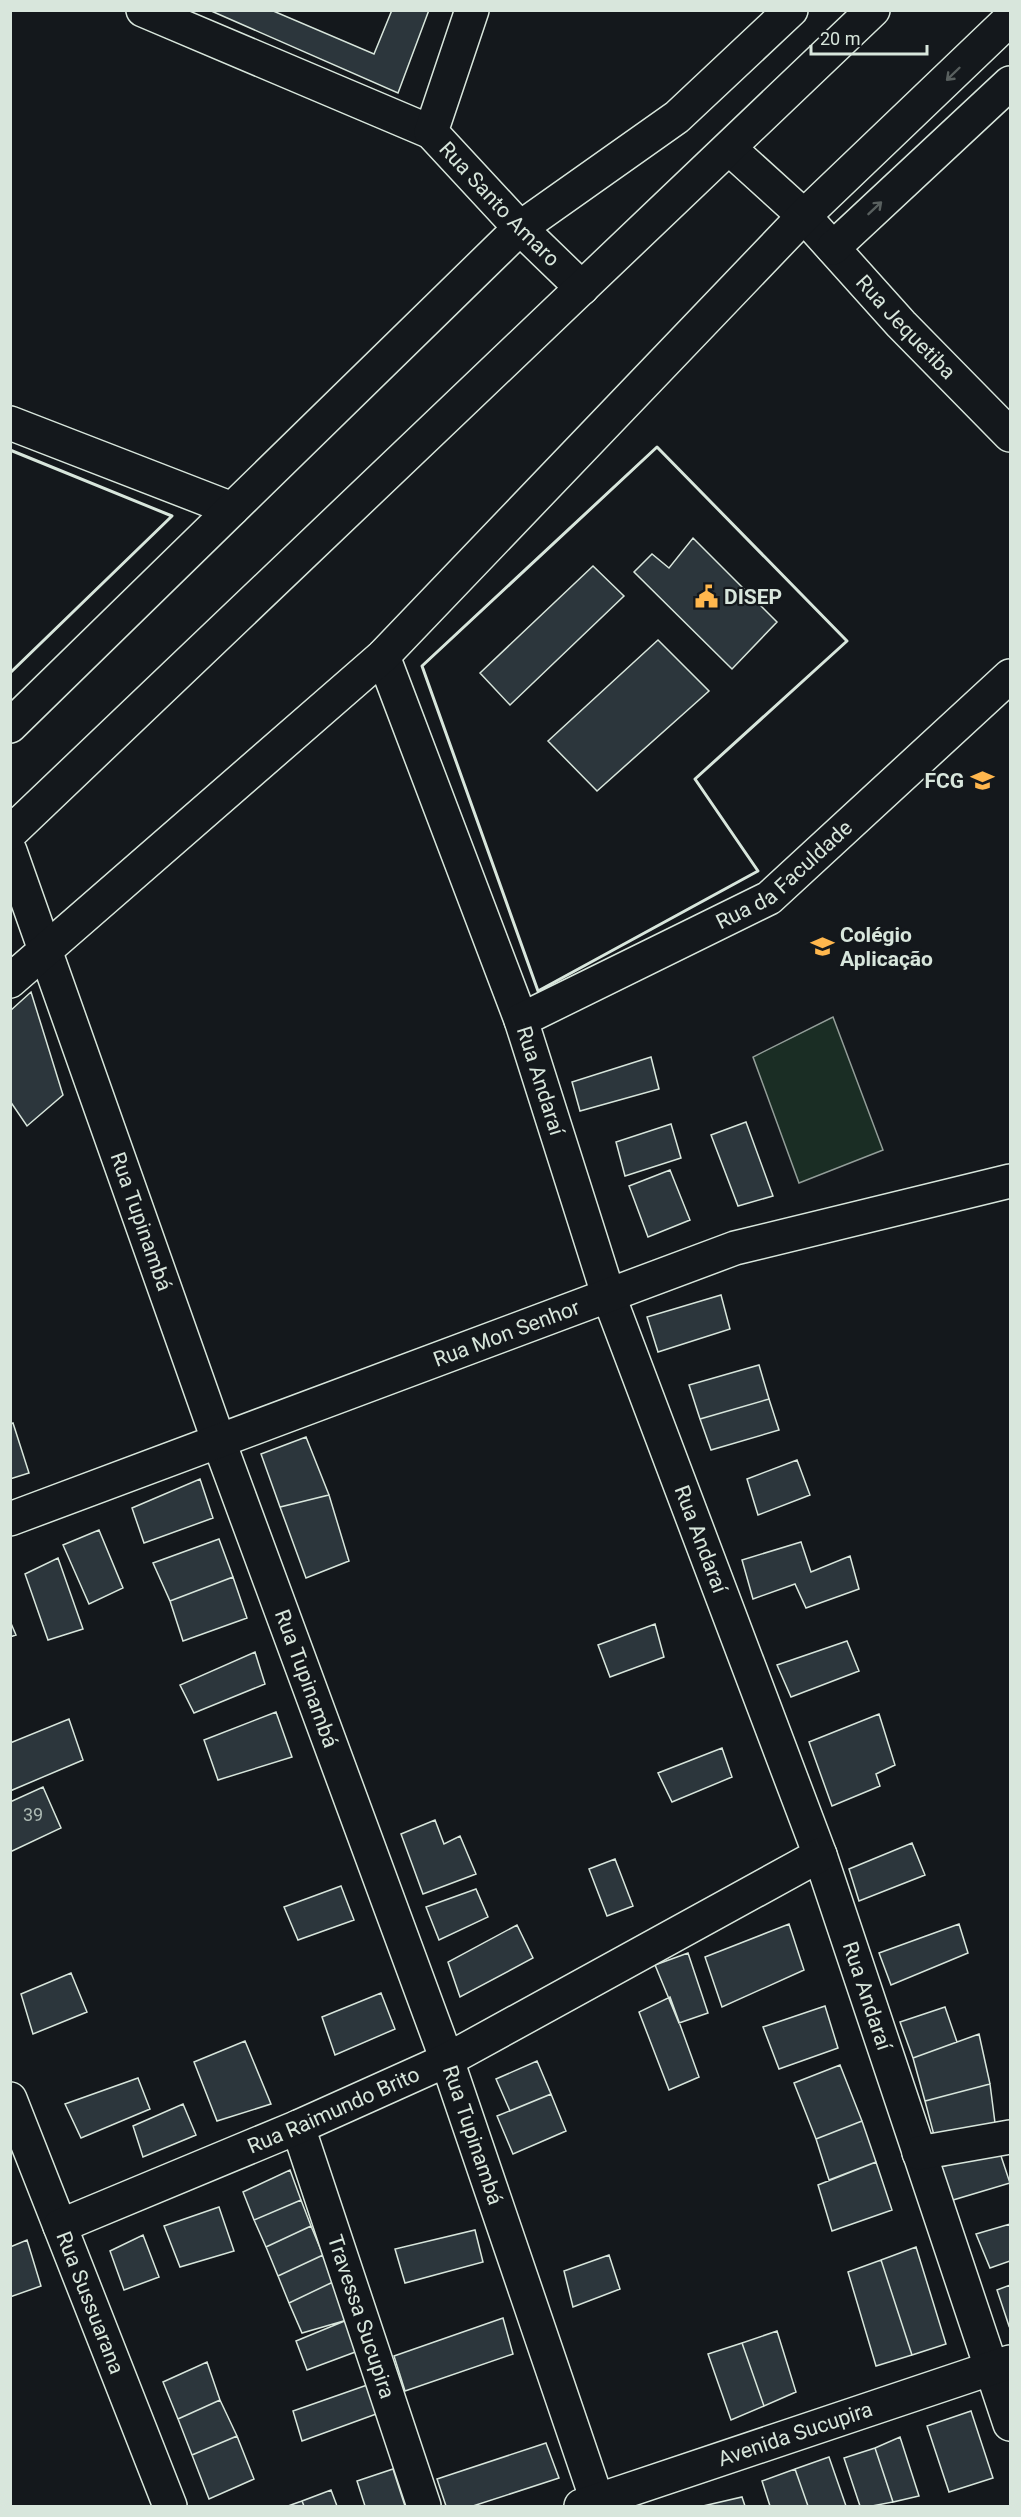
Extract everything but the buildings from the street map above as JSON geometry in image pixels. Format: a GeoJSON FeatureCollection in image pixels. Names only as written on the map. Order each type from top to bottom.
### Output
{"type":"FeatureCollection","features":[{"type":"Feature","properties":{"kind":"main road"},"geometry":{"type":"LineString","coordinates":[[143,10],[431,132]]}},
{"type":"Feature","properties":{"kind":"main road","name":"Rua Santo Amaro"},"geometry":{"type":"LineString","coordinates":[[472,10],[431,132],[520,228],[582,288]]}},
{"type":"Feature","properties":{"kind":"main road"},"geometry":{"type":"LineString","coordinates":[[10,726],[520,228],[677,117],[791,10]]}},
{"type":"Feature","properties":{"kind":"main road"},"geometry":{"type":"LineString","coordinates":[[10,832],[873,10]]}},
{"type":"Feature","properties":{"kind":"main road"},"geometry":{"type":"LineString","coordinates":[[10,981],[383,656],[804,216],[1011,19]]}},
{"type":"Feature","properties":{"kind":"main road"},"geometry":{"type":"LineString","coordinates":[[832,248],[1011,83]]}},
{"type":"Feature","properties":{"kind":"main road","name":"Rua Jequetiba"},"geometry":{"type":"LineString","coordinates":[[729,148],[804,216],[901,324],[1011,435]]}},
{"type":"Feature","properties":{"kind":"main road"},"geometry":{"type":"LineString","coordinates":[[10,423],[232,509]]}},
{"type":"Feature","properties":{"kind":"main road","name":"Rua Andaraí"},"geometry":{"type":"LineString","coordinates":[[383,656],[521,1020],[608,1294],[820,1855],[919,2153],[1001,2365],[1011,2424]]}},
{"type":"Feature","properties":{"kind":"main road","name":"Rua da Faculdade"},"geometry":{"type":"LineString","coordinates":[[521,1020],[769,898],[1010,677]]}},
{"type":"Feature","properties":{"kind":"main road","name":"Rua Tupinambá"},"geometry":{"type":"LineString","coordinates":[[10,850],[219,1442],[447,2060],[592,2505]]}},
{"type":"Feature","properties":{"kind":"main road","name":"Rua Mon Senhor"},"geometry":{"type":"LineString","coordinates":[[10,1519],[735,1248],[1011,1180]]}},
{"type":"Feature","properties":{"kind":"main road","name":"Rua Raimundo Brito"},"geometry":{"type":"LineString","coordinates":[[60,2226],[298,2127],[447,2060],[820,1855]]}},
{"type":"Feature","properties":{"kind":"main road","name":"Rua Sussuarana"},"geometry":{"type":"LineString","coordinates":[[10,2099],[170,2506]]}},
{"type":"Feature","properties":{"kind":"main road","name":"Travessa Sucupira"},"geometry":{"type":"LineString","coordinates":[[298,2127],[424,2506]]}},
{"type":"Feature","properties":{"kind":"main road"},"geometry":{"type":"LineString","coordinates":[[919,2153],[1011,2137]]}},
{"type":"Feature","properties":{"kind":"main road","name":"Avenida Sucupira"},"geometry":{"type":"LineString","coordinates":[[592,2505],[1001,2365]]}},
{"type":"Feature","properties":{"kind":"green space"},"geometry":{"type":"Polygon","coordinates":[[[833,1017],[883,1150],[799,1183],[753,1057],[833,1017]]]}},
{"type":"Feature","properties":{"kind":"wall"},"geometry":{"type":"LineString","coordinates":[[657,447],[847,641],[695,779],[758,871],[538,991],[422,666],[657,447]]}},
{"type":"Feature","properties":{"kind":"wall"},"geometry":{"type":"LineString","coordinates":[[10,450],[172,516],[10,673]]}},
{"type":"Feature","properties":{"kind":"place","name":"DISEP"},"geometry":{"type":"Point","coordinates":[706,597]}},
{"type":"Feature","properties":{"kind":"place","name":"FCG"},"geometry":{"type":"Point","coordinates":[982,781]}},
{"type":"Feature","properties":{"kind":"place","name":"Colégio Aplicação"},"geometry":{"type":"Point","coordinates":[822,947]}}]}
